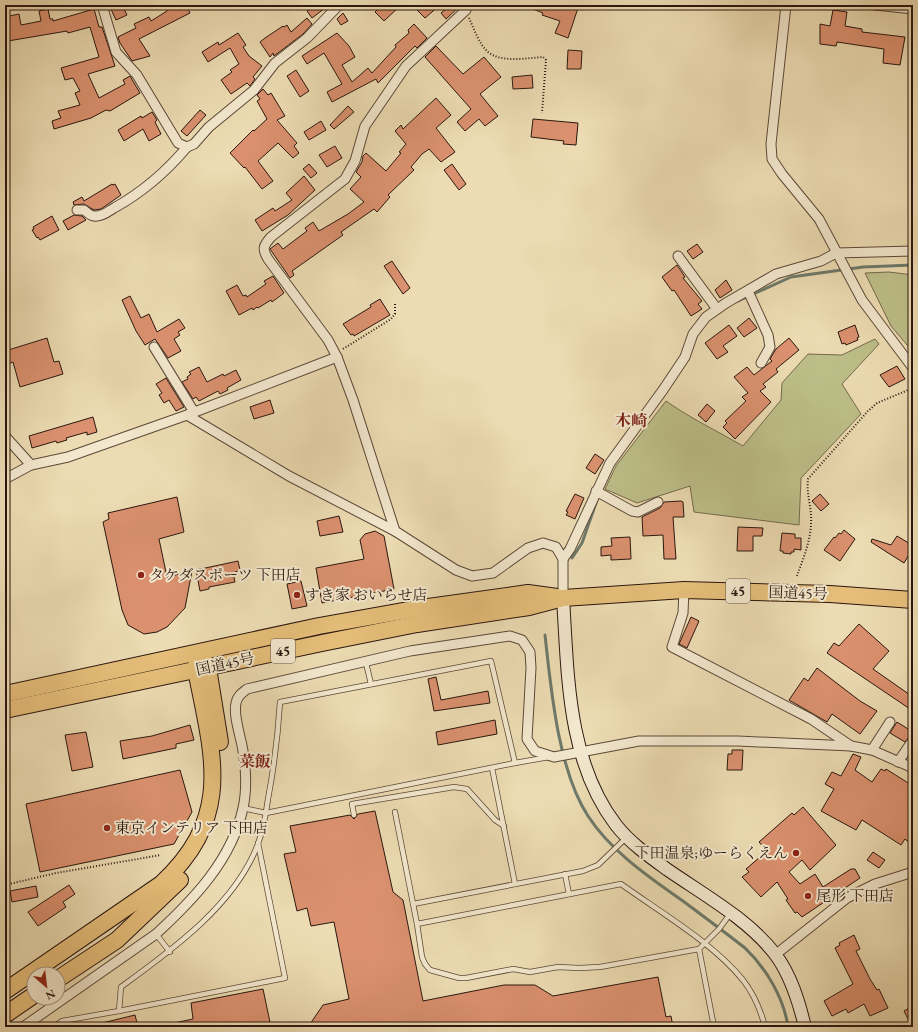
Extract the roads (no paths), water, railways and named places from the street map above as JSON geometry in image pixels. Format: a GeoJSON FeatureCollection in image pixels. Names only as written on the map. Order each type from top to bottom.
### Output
{"type":"FeatureCollection","features":[{"type":"Feature","properties":{"kind":"highway","name":"国道45号"},"geometry":{"type":"LineString","coordinates":[[5,710],[417,624],[530,607],[563,598],[684,590],[830,594],[913,600]]}},
{"type":"Feature","properties":{"kind":"highway","name":"国道45号"},"geometry":{"type":"LineString","coordinates":[[5,694],[319,626],[414,609],[528,593],[563,598]]}},
{"type":"Feature","properties":{"kind":"highway"},"geometry":{"type":"LineString","coordinates":[[66,974],[117,940],[182,877],[202,850],[215,822],[222,796],[223,763],[199,653]]}},
{"type":"Feature","properties":{"kind":"highway"},"geometry":{"type":"LineString","coordinates":[[5,991],[161,884],[180,866],[198,839],[212,791],[213,763],[202,669]]}},
{"type":"Feature","properties":{"kind":"highway"},"geometry":{"type":"LineString","coordinates":[[5,1015],[26,1001]]}},
{"type":"Feature","properties":{"kind":"street"},"geometry":{"type":"LineString","coordinates":[[102,5],[116,52],[137,75],[178,143],[187,147]]}},
{"type":"Feature","properties":{"kind":"street"},"geometry":{"type":"LineString","coordinates":[[77,210],[84,210],[91,216],[99,216],[129,200],[154,182],[172,165],[187,147],[194,144],[208,127],[254,90],[275,63],[307,38],[340,5]]}},
{"type":"Feature","properties":{"kind":"street"},"geometry":{"type":"LineString","coordinates":[[786,5],[771,144],[772,159],[782,174],[819,219],[862,300],[913,368]]}},
{"type":"Feature","properties":{"kind":"street"},"geometry":{"type":"LineString","coordinates":[[875,5],[913,9]]}},
{"type":"Feature","properties":{"kind":"street"},"geometry":{"type":"LineString","coordinates":[[395,532],[353,400],[336,355],[328,340],[263,251],[264,245],[271,237],[345,179],[354,161],[365,126],[406,66],[466,8]]}},
{"type":"Feature","properties":{"kind":"street"},"geometry":{"type":"LineString","coordinates":[[563,559],[570,549],[610,463],[684,357],[693,334],[706,317],[776,274],[821,261],[836,253],[913,251]]}},
{"type":"Feature","properties":{"kind":"street"},"geometry":{"type":"LineString","coordinates":[[678,256],[717,309]]}},
{"type":"Feature","properties":{"kind":"street"},"geometry":{"type":"LineString","coordinates":[[748,291],[759,319],[768,335],[770,347],[761,363]]}},
{"type":"Feature","properties":{"kind":"street"},"geometry":{"type":"LineString","coordinates":[[154,347],[190,414],[289,476],[395,532],[456,570],[472,576],[493,573],[528,548],[543,543],[556,547],[563,559],[563,598],[570,689],[580,751],[588,777],[615,824],[627,838],[652,859],[756,934],[776,955],[799,1002],[804,1027]]}},
{"type":"Feature","properties":{"kind":"street"},"geometry":{"type":"LineString","coordinates":[[5,479],[31,465],[68,457],[190,414],[336,355]]}},
{"type":"Feature","properties":{"kind":"street"},"geometry":{"type":"LineString","coordinates":[[5,436],[31,465]]}},
{"type":"Feature","properties":{"kind":"street"},"geometry":{"type":"LineString","coordinates":[[596,491],[632,511],[638,512],[658,502]]}},
{"type":"Feature","properties":{"kind":"street"},"geometry":{"type":"LineString","coordinates":[[684,590],[683,613],[672,647],[811,719],[851,746]]}},
{"type":"Feature","properties":{"kind":"street"},"geometry":{"type":"LineString","coordinates":[[23,1027],[156,934],[172,920],[222,862],[234,836],[243,808],[245,771],[236,703],[239,694],[246,689],[366,663],[410,651],[490,637],[510,636],[522,640],[530,652],[531,668],[527,739],[534,751],[554,757],[639,740],[738,741],[851,746],[872,750],[913,768]]}},
{"type":"Feature","properties":{"kind":"street"},"geometry":{"type":"LineString","coordinates":[[872,750],[890,722]]}},
{"type":"Feature","properties":{"kind":"street"},"geometry":{"type":"LineString","coordinates":[[898,762],[913,740]]}},
{"type":"Feature","properties":{"kind":"street"},"geometry":{"type":"LineString","coordinates":[[776,955],[846,898],[875,884],[913,872]]}},
{"type":"Feature","properties":{"kind":"lane"},"geometry":{"type":"LineString","coordinates":[[119,1011],[121,987],[170,952],[196,928],[231,890],[244,872],[258,843],[266,813],[275,760],[280,702],[491,661],[515,763]]}},
{"type":"Feature","properties":{"kind":"lane"},"geometry":{"type":"LineString","coordinates":[[366,663],[371,684]]}},
{"type":"Feature","properties":{"kind":"lane"},"geometry":{"type":"LineString","coordinates":[[243,808],[266,813],[515,763],[554,757]]}},
{"type":"Feature","properties":{"kind":"lane"},"geometry":{"type":"LineString","coordinates":[[492,768],[515,884]]}},
{"type":"Feature","properties":{"kind":"lane"},"geometry":{"type":"LineString","coordinates":[[354,815],[352,804],[454,787],[467,789],[495,820],[504,826]]}},
{"type":"Feature","properties":{"kind":"lane"},"geometry":{"type":"LineString","coordinates":[[395,812],[422,957],[430,970],[459,978],[466,978],[513,969],[530,972],[558,967],[600,967],[699,949],[705,945],[730,914]]}},
{"type":"Feature","properties":{"kind":"lane"},"geometry":{"type":"LineString","coordinates":[[413,904],[583,871],[598,865],[627,838]]}},
{"type":"Feature","properties":{"kind":"lane"},"geometry":{"type":"LineString","coordinates":[[54,1027],[62,1021],[285,978],[258,843]]}},
{"type":"Feature","properties":{"kind":"lane"},"geometry":{"type":"LineString","coordinates":[[565,874],[569,894]]}},
{"type":"Feature","properties":{"kind":"lane"},"geometry":{"type":"LineString","coordinates":[[417,924],[620,884],[705,945],[731,967],[744,981],[759,1010],[765,1027]]}},
{"type":"Feature","properties":{"kind":"lane"},"geometry":{"type":"LineString","coordinates":[[156,934],[170,952]]}},
{"type":"Feature","properties":{"kind":"lane"},"geometry":{"type":"LineString","coordinates":[[699,949],[714,1027]]}},
{"type":"Feature","properties":{"kind":"waterway"},"geometry":{"type":"LineString","coordinates":[[738,301],[791,277],[863,267],[913,265]]}},
{"type":"Feature","properties":{"kind":"waterway"},"geometry":{"type":"LineString","coordinates":[[572,558],[582,543],[596,503]]}},
{"type":"Feature","properties":{"kind":"waterway"},"geometry":{"type":"LineString","coordinates":[[545,635],[553,704],[563,753],[569,776],[588,816],[621,854],[731,937],[753,956],[773,984],[783,1005],[788,1027]]}},
{"type":"Feature","properties":{"kind":"place","name":"タケダスポーツ 下田店"},"geometry":{"type":"Point","coordinates":[141,575]}},
{"type":"Feature","properties":{"kind":"place","name":"すき家 おいらせ店"},"geometry":{"type":"Point","coordinates":[297,595]}},
{"type":"Feature","properties":{"kind":"place","name":"東京インテリア 下田店"},"geometry":{"type":"Point","coordinates":[107,828]}},
{"type":"Feature","properties":{"kind":"place","name":"下田温泉;ゆーらくえん"},"geometry":{"type":"Point","coordinates":[796,853]}},
{"type":"Feature","properties":{"kind":"place","name":"尾形 下田店"},"geometry":{"type":"Point","coordinates":[808,896]}},
{"type":"Feature","properties":{"kind":"district","name":"木崎"},"geometry":{"type":"Point","coordinates":[631,420]}},
{"type":"Feature","properties":{"kind":"district","name":"菜飯"},"geometry":{"type":"Point","coordinates":[255,761]}}]}
